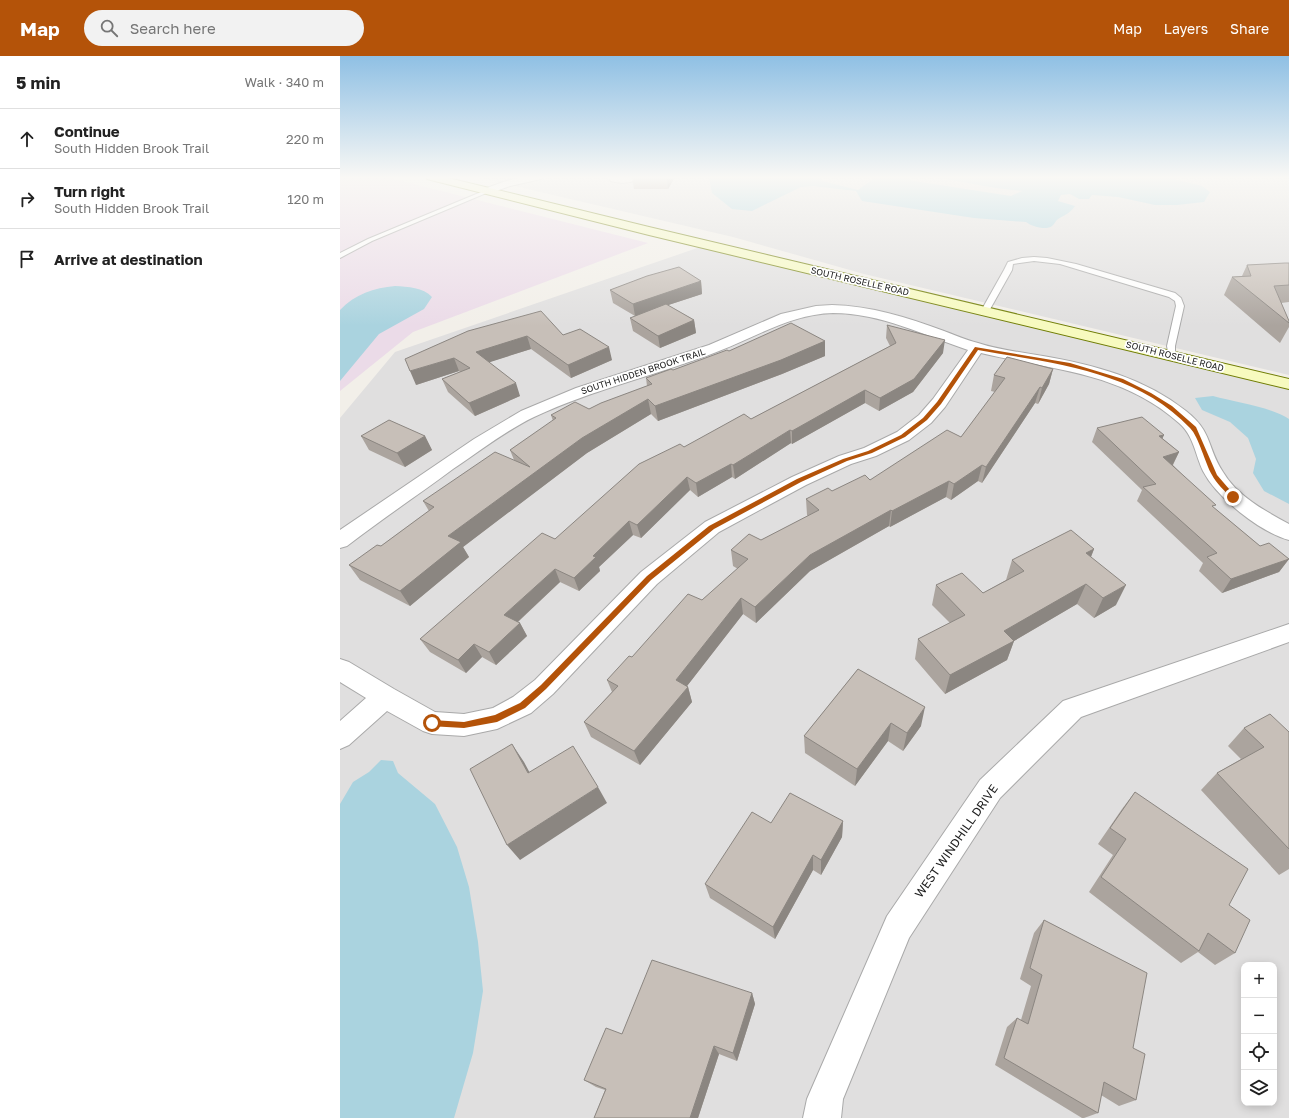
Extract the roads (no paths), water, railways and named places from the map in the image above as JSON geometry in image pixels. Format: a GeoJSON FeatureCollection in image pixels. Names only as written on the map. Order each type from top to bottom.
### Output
{"type":"FeatureCollection","features":[{"type":"Feature","properties":{"kind":"main road","name":"SOUTH ROSELLE ROAD"},"geometry":{"type":"LineString","coordinates":[[628,227],[1289,384]]}},
{"type":"Feature","properties":{"kind":"street","name":"SOUTH HIDDEN BROOK TRAIL"},"geometry":{"type":"LineString","coordinates":[[340,542],[369,519],[494,433],[521,417],[579,392],[713,348],[784,318],[809,311],[829,308],[872,312],[976,348],[1069,364],[1121,380],[1150,394],[1194,428],[1215,476],[1233,497],[1262,518],[1289,534]]}},
{"type":"Feature","properties":{"kind":"street"},"geometry":{"type":"LineString","coordinates":[[340,669],[385,697],[432,723],[464,725],[497,718],[522,705],[544,687],[649,578],[712,527],[799,481],[845,460],[870,452],[903,436],[925,419],[939,403],[976,348]]}},
{"type":"Feature","properties":{"kind":"street","name":"WEST WINDHILL DRIVE"},"geometry":{"type":"LineString","coordinates":[[822,1118],[825,1099],[898,927],[990,788],[1072,709],[1289,633]]}},
{"type":"Feature","properties":{"kind":"street"},"geometry":{"type":"LineString","coordinates":[[340,737],[385,697]]}},
{"type":"Feature","properties":{"kind":"lane"},"geometry":{"type":"LineString","coordinates":[[340,256],[377,237],[402,227]]}},
{"type":"Feature","properties":{"kind":"lane"},"geometry":{"type":"LineString","coordinates":[[985,311],[1010,264],[1018,260],[1063,262],[1172,296],[1178,300],[1180,306],[1171,346],[1172,355]]}},
{"type":"Feature","properties":{"kind":"water"},"geometry":{"type":"Polygon","coordinates":[[[1037,227],[1050,227],[1046,228],[1037,227]]]}},
{"type":"Feature","properties":{"kind":"water"},"geometry":{"type":"Polygon","coordinates":[[[395,286],[420,289],[432,297],[424,309],[379,334],[340,381],[340,310],[358,296],[372,290],[395,286]]]}},
{"type":"Feature","properties":{"kind":"water"},"geometry":{"type":"Polygon","coordinates":[[[1213,396],[1273,411],[1289,419],[1289,504],[1264,491],[1253,473],[1256,459],[1248,438],[1230,422],[1202,410],[1195,398],[1213,396]]]}},
{"type":"Feature","properties":{"kind":"water"},"geometry":{"type":"Polygon","coordinates":[[[381,760],[393,761],[398,773],[435,804],[457,847],[469,887],[478,942],[483,991],[473,1053],[454,1118],[340,1118],[340,804],[353,782],[369,772],[381,760]]]}}]}
